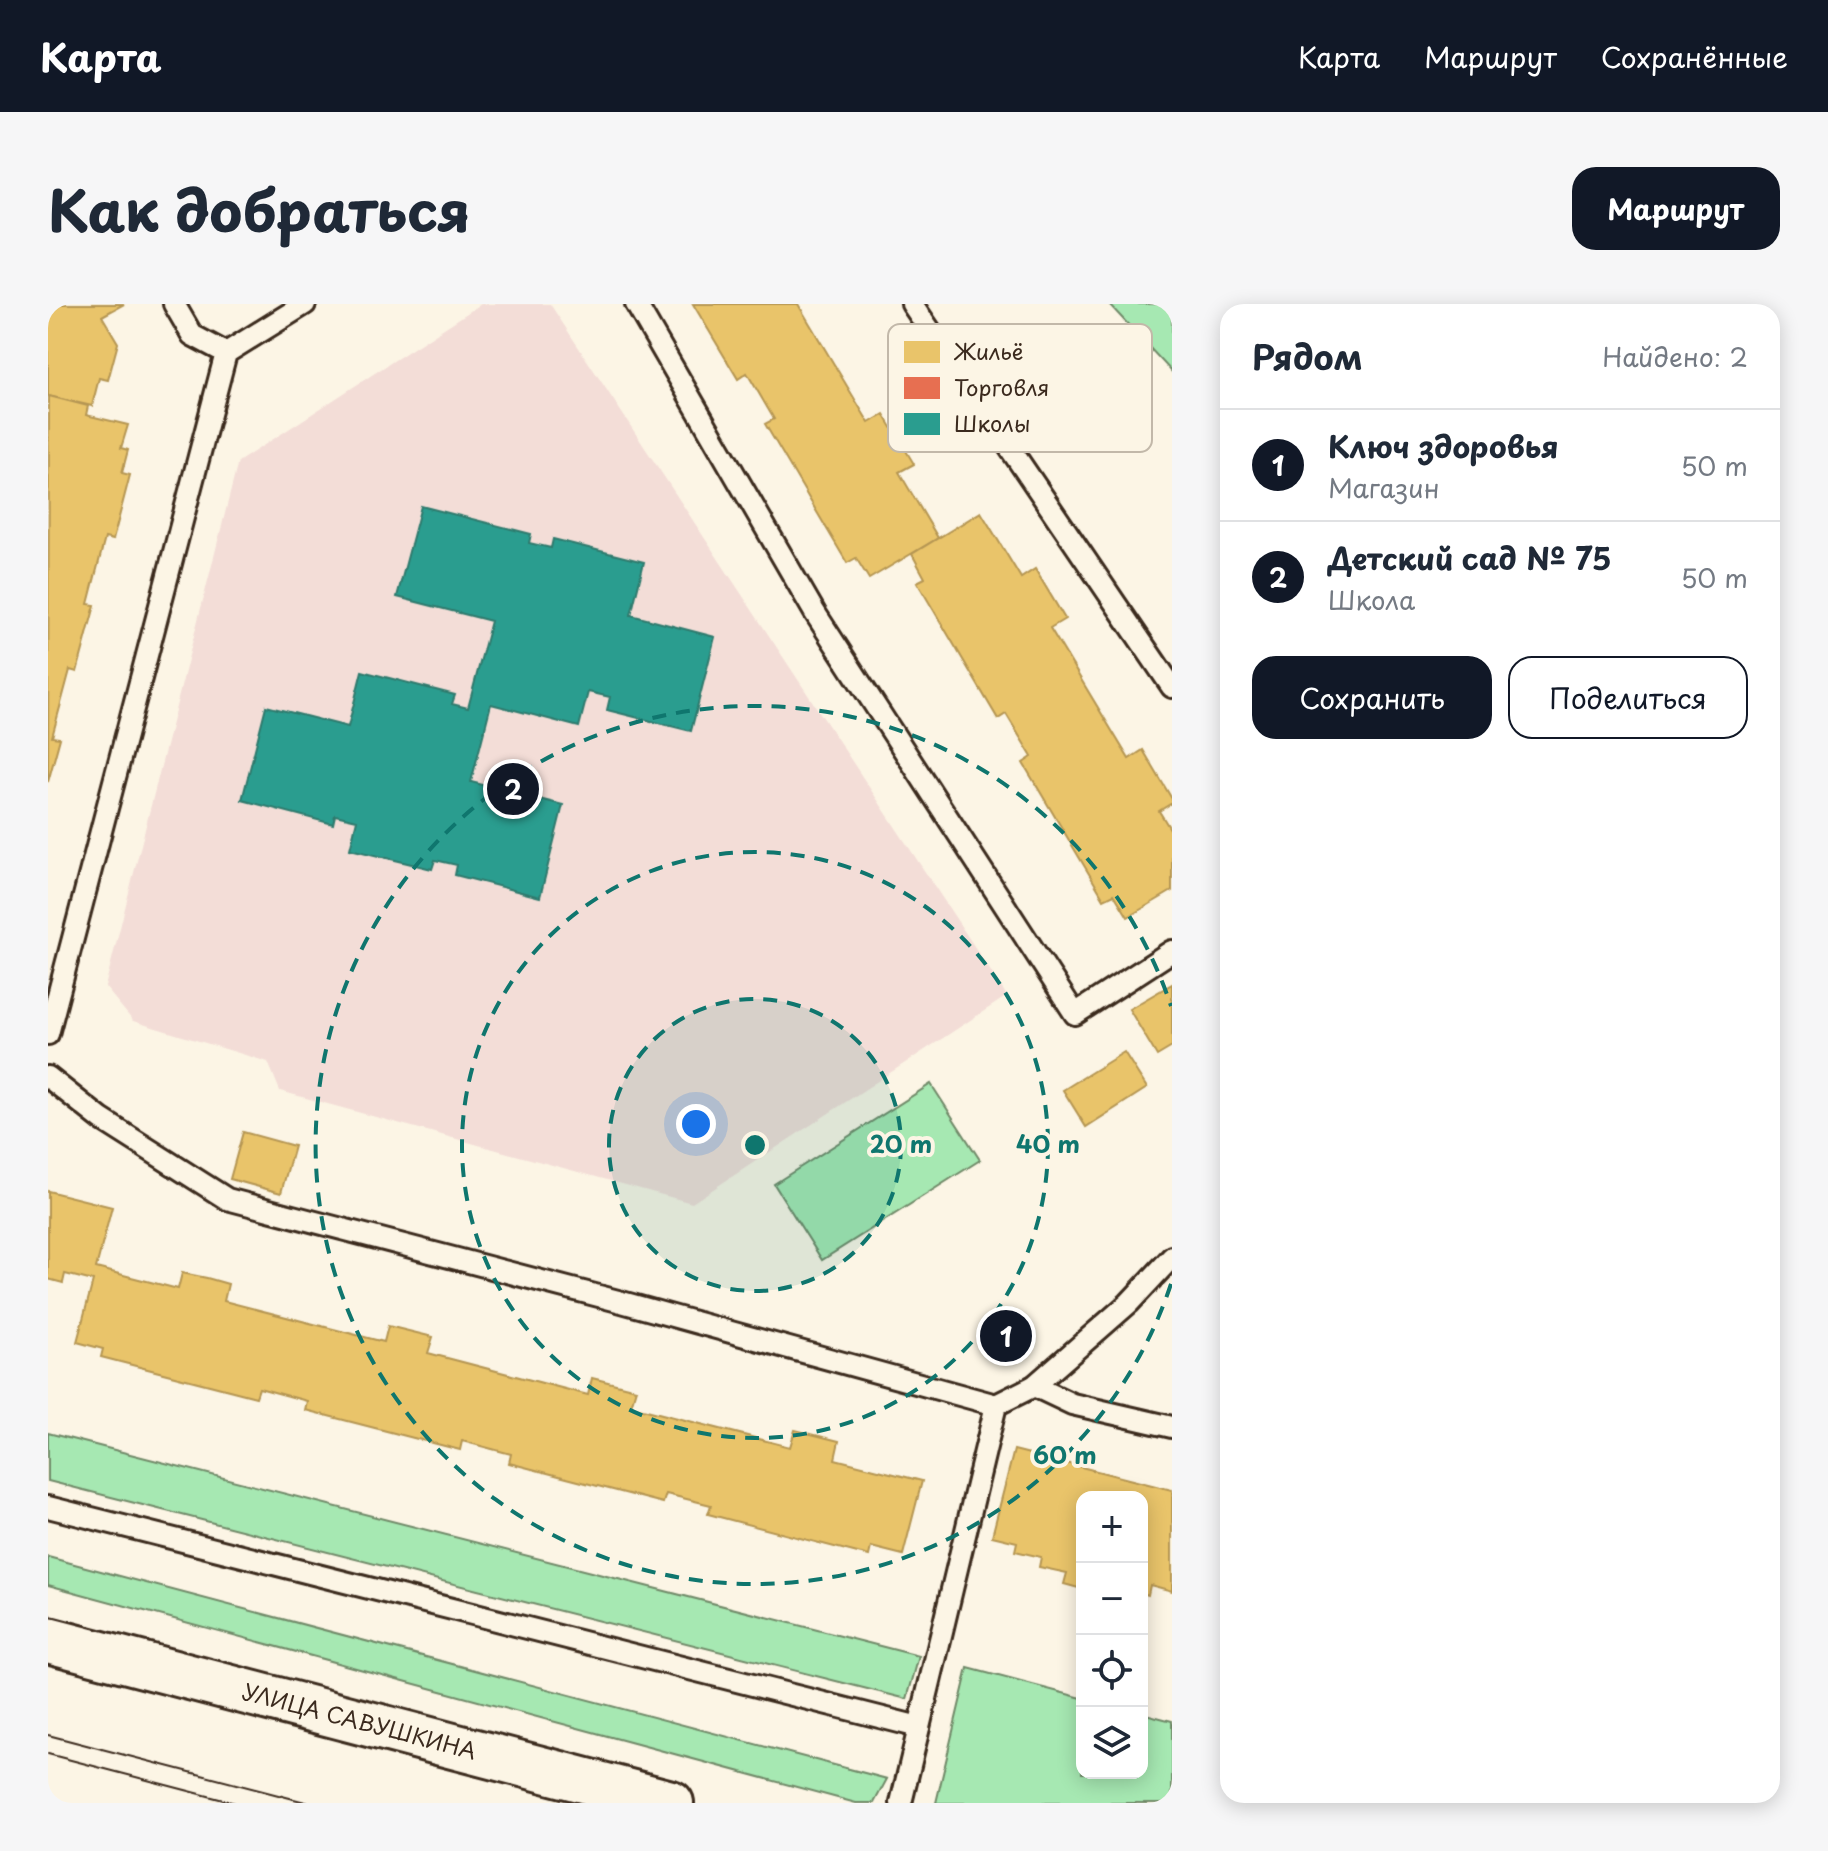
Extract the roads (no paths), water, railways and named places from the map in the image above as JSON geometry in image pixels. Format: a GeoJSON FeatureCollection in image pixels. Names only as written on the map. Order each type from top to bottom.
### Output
{"type":"FeatureCollection","features":[{"type":"Feature","properties":{"kind":"main road","name":"УЛИЦА САВУШКИНА"},"geometry":{"type":"LineString","coordinates":[[48,1640],[671,1803]]}},
{"type":"Feature","properties":{"kind":"lane"},"geometry":{"type":"LineString","coordinates":[[174,304],[192,335],[226,353]]}},
{"type":"Feature","properties":{"kind":"lane"},"geometry":{"type":"LineString","coordinates":[[48,1034],[226,353],[305,304]]}},
{"type":"Feature","properties":{"kind":"lane"},"geometry":{"type":"LineString","coordinates":[[636,304],[815,613],[1075,1014],[1172,951]]}},
{"type":"Feature","properties":{"kind":"lane"},"geometry":{"type":"LineString","coordinates":[[912,304],[926,324]]}},
{"type":"Feature","properties":{"kind":"lane"},"geometry":{"type":"LineString","coordinates":[[1012,452],[1172,687]]}},
{"type":"Feature","properties":{"kind":"lane"},"geometry":{"type":"LineString","coordinates":[[48,1077],[101,1119],[227,1199],[618,1301],[996,1405],[1034,1386],[1129,1303],[1172,1257]]}},
{"type":"Feature","properties":{"kind":"lane"},"geometry":{"type":"LineString","coordinates":[[1034,1386],[1072,1404],[1172,1427]]}},
{"type":"Feature","properties":{"kind":"lane"},"geometry":{"type":"LineString","coordinates":[[901,1803],[996,1405]]}},
{"type":"Feature","properties":{"kind":"lane"},"geometry":{"type":"LineString","coordinates":[[48,1507],[919,1727]]}},
{"type":"Feature","properties":{"kind":"tram line"},"geometry":{"type":"LineString","coordinates":[[48,1735],[309,1803]]}},
{"type":"Feature","properties":{"kind":"tram line"},"geometry":{"type":"LineString","coordinates":[[48,1754],[235,1803]]}},
{"type":"Feature","properties":{"kind":"place","name":"Детский сад № 75"},"geometry":{"type":"Point","coordinates":[513,789]}},
{"type":"Feature","properties":{"kind":"place","name":"Ключ здоровья"},"geometry":{"type":"Point","coordinates":[1006,1336]}}]}
